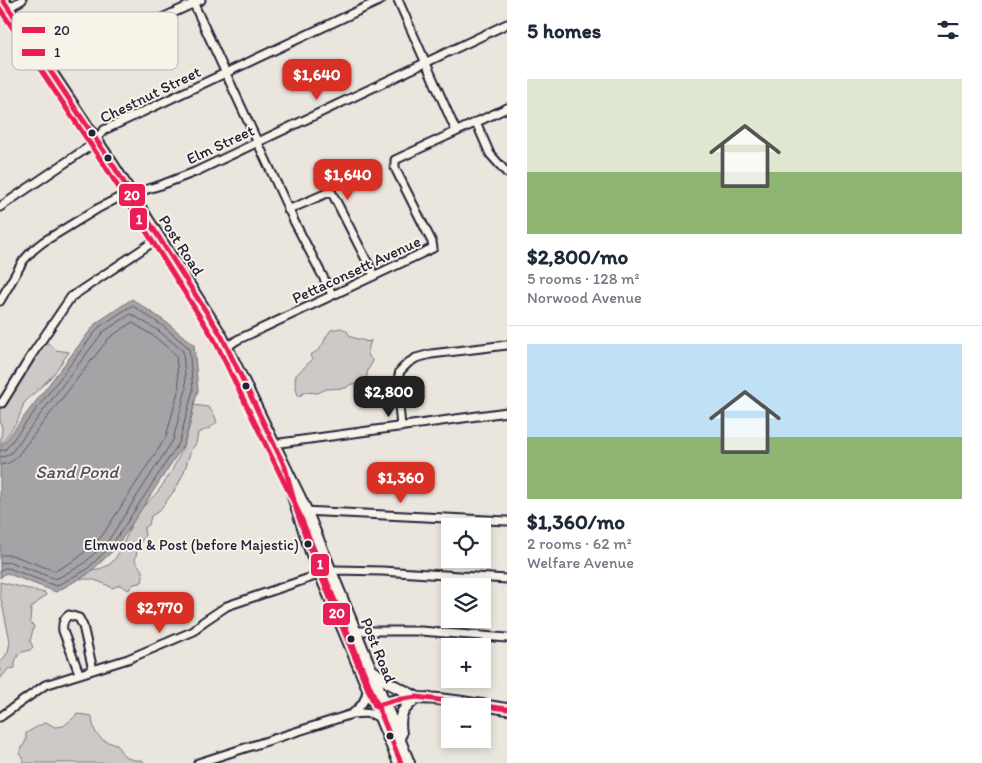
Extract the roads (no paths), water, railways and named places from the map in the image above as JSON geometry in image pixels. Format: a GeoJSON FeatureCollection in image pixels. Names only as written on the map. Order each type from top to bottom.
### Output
{"type":"FeatureCollection","features":[{"type":"Feature","properties":{"kind":"main road","name":"Post Road"},"geometry":{"type":"LineString","coordinates":[[5,4],[12,14]]}},
{"type":"Feature","properties":{"kind":"main road","name":"Post Road"},"geometry":{"type":"LineString","coordinates":[[49,70],[177,264],[227,347],[285,467],[326,573],[351,651],[367,686],[380,704],[402,745],[409,763]]}},
{"type":"Feature","properties":{"kind":"main road","name":"Post Road"},"geometry":{"type":"LineString","coordinates":[[326,573],[355,631],[370,668],[380,704],[380,718],[399,763]]}},
{"type":"Feature","properties":{"kind":"main road"},"geometry":{"type":"LineString","coordinates":[[370,668],[385,680],[417,697]]}},
{"type":"Feature","properties":{"kind":"main road"},"geometry":{"type":"LineString","coordinates":[[402,745],[400,715],[417,697]]}},
{"type":"Feature","properties":{"kind":"main road"},"geometry":{"type":"LineString","coordinates":[[380,704],[417,697],[507,710]]}},
{"type":"Feature","properties":{"kind":"street"},"geometry":{"type":"LineString","coordinates":[[5,4],[22,0]]}},
{"type":"Feature","properties":{"kind":"street","name":"Chestnut Street"},"geometry":{"type":"LineString","coordinates":[[0,207],[90,146],[104,130],[381,0]]}},
{"type":"Feature","properties":{"kind":"street"},"geometry":{"type":"LineString","coordinates":[[398,0],[456,131]]}},
{"type":"Feature","properties":{"kind":"street"},"geometry":{"type":"LineString","coordinates":[[173,12],[196,1],[288,210],[332,294]]}},
{"type":"Feature","properties":{"kind":"street","name":"Elm Street"},"geometry":{"type":"LineString","coordinates":[[0,301],[23,261],[33,250],[97,209],[132,194],[173,181],[507,24]]}},
{"type":"Feature","properties":{"kind":"street","name":"Pettaconsett Avenue"},"geometry":{"type":"LineString","coordinates":[[227,347],[237,340],[332,294],[433,248],[432,242],[395,168],[395,160],[507,108]]}},
{"type":"Feature","properties":{"kind":"street"},"geometry":{"type":"LineString","coordinates":[[476,122],[490,154],[507,173]]}},
{"type":"Feature","properties":{"kind":"street"},"geometry":{"type":"LineString","coordinates":[[288,210],[327,193],[332,194],[374,276]]}},
{"type":"Feature","properties":{"kind":"street"},"geometry":{"type":"LineString","coordinates":[[0,403],[2,403],[71,297],[159,238]]}},
{"type":"Feature","properties":{"kind":"street"},"geometry":{"type":"LineString","coordinates":[[401,427],[397,383],[400,371],[408,363],[416,358],[430,354],[507,345]]}},
{"type":"Feature","properties":{"kind":"street"},"geometry":{"type":"LineString","coordinates":[[273,444],[507,412]]}},
{"type":"Feature","properties":{"kind":"street"},"geometry":{"type":"LineString","coordinates":[[302,511],[507,521]]}},
{"type":"Feature","properties":{"kind":"street"},"geometry":{"type":"LineString","coordinates":[[0,717],[45,685],[128,659],[172,641],[194,631],[203,622],[227,606],[336,570],[507,578]]}},
{"type":"Feature","properties":{"kind":"street"},"geometry":{"type":"LineString","coordinates":[[79,673],[62,631],[64,618],[69,614],[79,618],[83,626],[93,670]]}},
{"type":"Feature","properties":{"kind":"street"},"geometry":{"type":"LineString","coordinates":[[355,631],[421,631],[507,638]]}},
{"type":"Feature","properties":{"kind":"street"},"geometry":{"type":"LineString","coordinates":[[352,714],[362,705],[366,697],[367,686]]}},
{"type":"Feature","properties":{"kind":"street"},"geometry":{"type":"LineString","coordinates":[[198,763],[352,714],[364,712],[375,714],[380,718]]}},
{"type":"Feature","properties":{"kind":"water","name":"Sand Pond"},"geometry":{"type":"Polygon","coordinates":[[[132,299],[166,322],[194,345],[198,390],[184,444],[116,548],[88,574],[56,592],[6,573],[0,578],[0,448],[96,323],[132,299]]]}},
{"type":"Feature","properties":{"kind":"place","name":"Elmwood & Post (before Majestic)"},"geometry":{"type":"Point","coordinates":[308,544]}}]}
